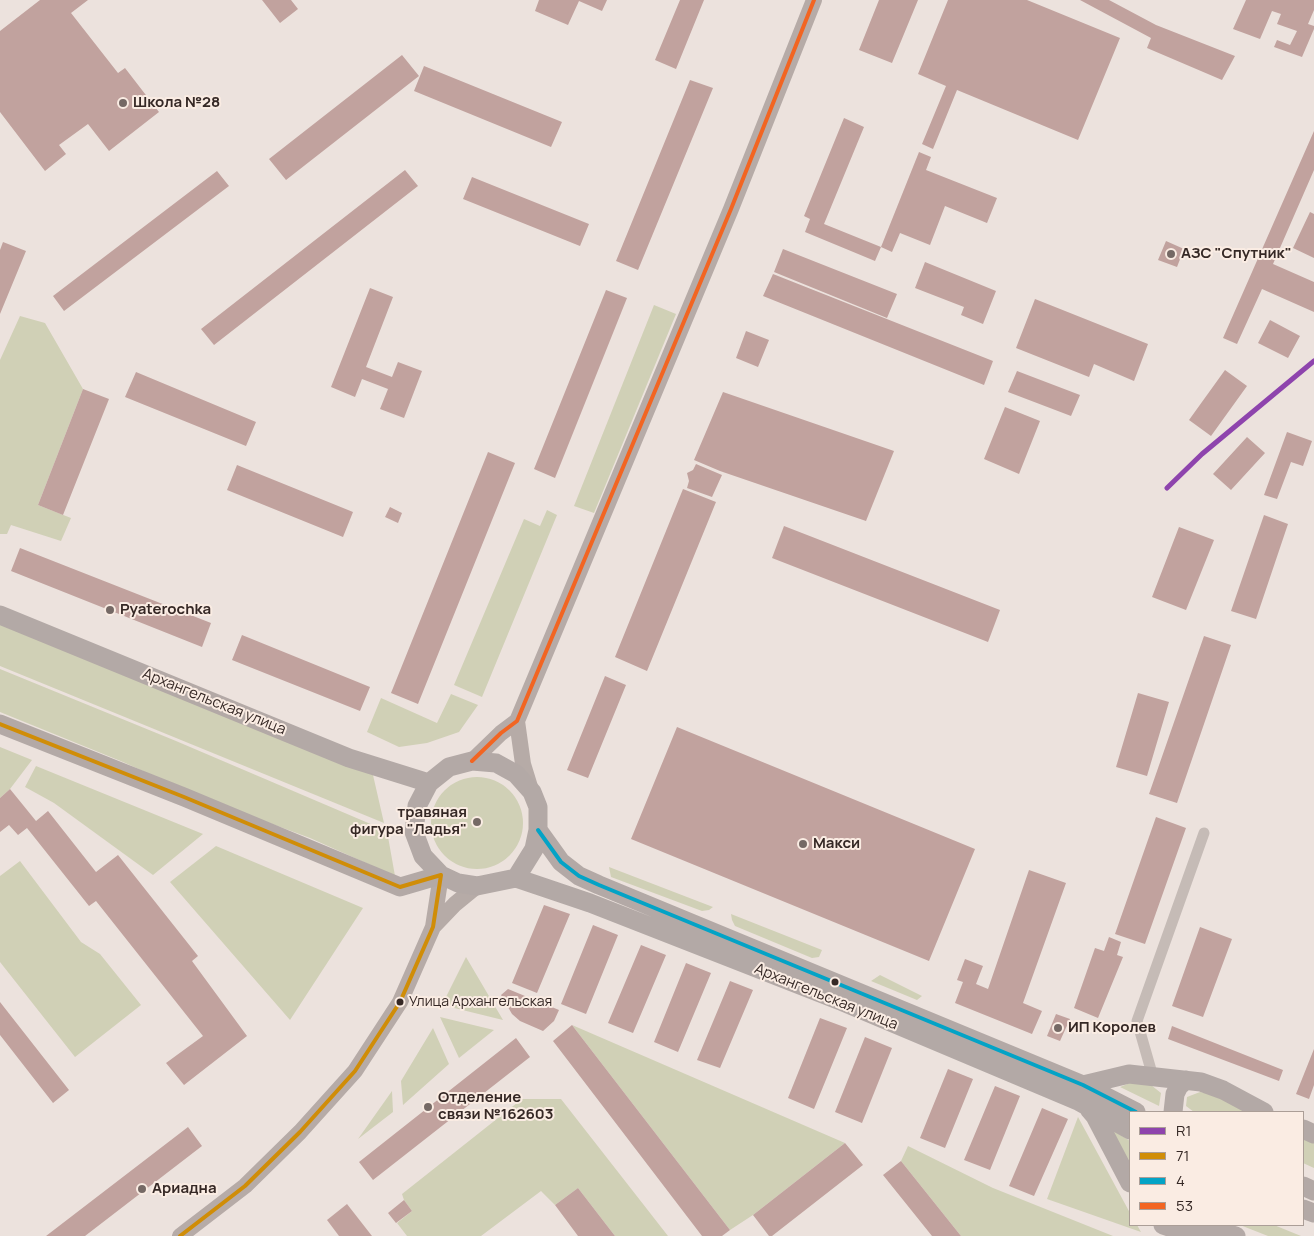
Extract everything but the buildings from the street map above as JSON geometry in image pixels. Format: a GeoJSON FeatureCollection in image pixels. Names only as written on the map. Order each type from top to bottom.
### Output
{"type":"FeatureCollection","features":[{"type":"Feature","properties":{"kind":"main road"},"geometry":{"type":"LineString","coordinates":[[472,761],[501,733],[517,721],[731,209],[814,0]]}},
{"type":"Feature","properties":{"kind":"main road","name":"Архангельская улица"},"geometry":{"type":"LineString","coordinates":[[0,616],[349,758],[429,783]]}},
{"type":"Feature","properties":{"kind":"main road"},"geometry":{"type":"LineString","coordinates":[[517,721],[523,764],[538,807],[538,830],[534,849],[516,878],[477,886],[458,884],[441,875],[423,856],[414,832],[417,806],[429,783],[448,767],[472,761],[496,763],[516,774],[532,792]]}},
{"type":"Feature","properties":{"kind":"main road"},"geometry":{"type":"LineString","coordinates":[[0,724],[184,797],[400,887],[441,875]]}},
{"type":"Feature","properties":{"kind":"main road","name":"Архангельская улица"},"geometry":{"type":"LineString","coordinates":[[538,830],[561,862],[580,876],[1080,1093],[1129,1129]]}},
{"type":"Feature","properties":{"kind":"main road"},"geometry":{"type":"LineString","coordinates":[[180,1236],[245,1186],[300,1132],[355,1071],[400,1002],[433,927],[441,875]]}},
{"type":"Feature","properties":{"kind":"main road","name":"Архангельская улица"},"geometry":{"type":"LineString","coordinates":[[516,878],[590,903],[1080,1093],[1133,1111]]}},
{"type":"Feature","properties":{"kind":"main road"},"geometry":{"type":"LineString","coordinates":[[433,927],[455,904],[477,886]]}},
{"type":"Feature","properties":{"kind":"main road"},"geometry":{"type":"LineString","coordinates":[[1129,1181],[1095,1116],[1080,1093],[1129,1074],[1201,1082],[1223,1090],[1262,1111]]}},
{"type":"Feature","properties":{"kind":"main road"},"geometry":{"type":"LineString","coordinates":[[1173,1111],[1175,1094],[1179,1086],[1186,1080]]}},
{"type":"Feature","properties":{"kind":"main road"},"geometry":{"type":"LineString","coordinates":[[1166,1226],[1172,1228],[1216,1230],[1236,1236]]}},
{"type":"Feature","properties":{"kind":"street"},"geometry":{"type":"LineString","coordinates":[[1153,1077],[1137,1021],[1204,833]]}},
{"type":"Feature","properties":{"kind":"green space"},"geometry":{"type":"Polygon","coordinates":[[[654,305],[676,314],[594,513],[574,506],[654,305]]]}},
{"type":"Feature","properties":{"kind":"green space"},"geometry":{"type":"Polygon","coordinates":[[[20,316],[45,323],[83,389],[38,505],[71,518],[61,541],[11,525],[7,534],[0,534],[0,360],[20,316]]]}},
{"type":"Feature","properties":{"kind":"green space"},"geometry":{"type":"Polygon","coordinates":[[[547,510],[557,515],[482,697],[454,685],[524,519],[540,526],[547,510]]]}},
{"type":"Feature","properties":{"kind":"green space"},"geometry":{"type":"Polygon","coordinates":[[[0,624],[373,775],[384,823],[0,666],[0,624]]]}},
{"type":"Feature","properties":{"kind":"green space"},"geometry":{"type":"Polygon","coordinates":[[[0,669],[176,741],[387,831],[395,876],[310,838],[202,798],[123,762],[0,712],[0,669]]]}},
{"type":"Feature","properties":{"kind":"green space"},"geometry":{"type":"Polygon","coordinates":[[[451,694],[478,705],[459,732],[427,743],[399,747],[367,732],[381,698],[437,723],[451,694]]]}},
{"type":"Feature","properties":{"kind":"green space"},"geometry":{"type":"Polygon","coordinates":[[[0,747],[32,760],[10,789],[0,798],[0,747]]]}},
{"type":"Feature","properties":{"kind":"green space"},"geometry":{"type":"Polygon","coordinates":[[[36,766],[203,834],[153,875],[54,803],[25,787],[36,766]]]}},
{"type":"Feature","properties":{"kind":"green space"},"geometry":{"type":"Polygon","coordinates":[[[477,777],[495,780],[510,790],[520,805],[523,823],[520,841],[510,856],[495,866],[477,869],[459,866],[444,856],[434,841],[431,823],[434,805],[444,790],[459,780],[477,777]]]}},
{"type":"Feature","properties":{"kind":"green space"},"geometry":{"type":"Polygon","coordinates":[[[216,846],[363,908],[290,1020],[170,882],[216,846]]]}},
{"type":"Feature","properties":{"kind":"green space"},"geometry":{"type":"Polygon","coordinates":[[[20,861],[81,942],[100,954],[141,1005],[75,1057],[0,962],[0,876],[20,861]]]}},
{"type":"Feature","properties":{"kind":"green space"},"geometry":{"type":"Polygon","coordinates":[[[609,867],[713,907],[702,911],[611,877],[609,867]]]}},
{"type":"Feature","properties":{"kind":"green space"},"geometry":{"type":"Polygon","coordinates":[[[731,914],[822,950],[819,957],[812,958],[735,926],[731,914]]]}},
{"type":"Feature","properties":{"kind":"green space"},"geometry":{"type":"Polygon","coordinates":[[[466,957],[503,1020],[442,1005],[466,957]]]}},
{"type":"Feature","properties":{"kind":"green space"},"geometry":{"type":"Polygon","coordinates":[[[880,975],[922,996],[917,1000],[871,981],[880,975]]]}},
{"type":"Feature","properties":{"kind":"green space"},"geometry":{"type":"Polygon","coordinates":[[[440,1017],[494,1030],[459,1058],[440,1017]]]}},
{"type":"Feature","properties":{"kind":"green space"},"geometry":{"type":"Polygon","coordinates":[[[572,1025],[845,1143],[753,1215],[730,1230],[572,1025]]]}},
{"type":"Feature","properties":{"kind":"green space"},"geometry":{"type":"Polygon","coordinates":[[[433,1028],[449,1064],[403,1105],[401,1081],[433,1028]]]}},
{"type":"Feature","properties":{"kind":"green space"},"geometry":{"type":"Polygon","coordinates":[[[1135,1081],[1146,1081],[1161,1093],[1159,1106],[1120,1087],[1135,1081]]]}},
{"type":"Feature","properties":{"kind":"green space"},"geometry":{"type":"Polygon","coordinates":[[[392,1091],[393,1112],[358,1139],[392,1091]]]}},
{"type":"Feature","properties":{"kind":"green space"},"geometry":{"type":"Polygon","coordinates":[[[1200,1092],[1222,1096],[1249,1111],[1193,1111],[1186,1106],[1187,1097],[1200,1092]]]}},
{"type":"Feature","properties":{"kind":"green space"},"geometry":{"type":"Polygon","coordinates":[[[522,1099],[561,1099],[668,1236],[615,1236],[578,1188],[555,1205],[541,1191],[481,1236],[407,1236],[397,1223],[412,1211],[402,1194],[522,1099]]]}},
{"type":"Feature","properties":{"kind":"green space"},"geometry":{"type":"Polygon","coordinates":[[[1078,1117],[1129,1211],[1129,1226],[1138,1226],[1141,1232],[1047,1199],[1078,1117]]]}},
{"type":"Feature","properties":{"kind":"green space"},"geometry":{"type":"Polygon","coordinates":[[[1111,1129],[1129,1140],[1129,1168],[1111,1129]]]}},
{"type":"Feature","properties":{"kind":"green space"},"geometry":{"type":"Polygon","coordinates":[[[1304,1137],[1314,1141],[1314,1168],[1304,1163],[1304,1137]]]}},
{"type":"Feature","properties":{"kind":"green space"},"geometry":{"type":"Polygon","coordinates":[[[908,1146],[993,1188],[1113,1236],[961,1236],[901,1161],[908,1146]]]}},
{"type":"Feature","properties":{"kind":"green space"},"geometry":{"type":"Polygon","coordinates":[[[1243,1226],[1276,1226],[1301,1236],[1268,1236],[1243,1226]]]}},
{"type":"Feature","properties":{"kind":"transit line","name":"53"},"geometry":{"type":"LineString","coordinates":[[472,761],[501,733],[517,721],[731,209],[814,0]]}},
{"type":"Feature","properties":{"kind":"transit line","name":"R1"},"geometry":{"type":"LineString","coordinates":[[1167,488],[1202,454],[1314,361]]}},
{"type":"Feature","properties":{"kind":"transit line","name":"71"},"geometry":{"type":"LineString","coordinates":[[0,724],[184,797],[400,887],[441,875],[433,927],[400,1002],[355,1071],[300,1132],[245,1186],[180,1236]]}},
{"type":"Feature","properties":{"kind":"transit line","name":"4"},"geometry":{"type":"LineString","coordinates":[[538,830],[561,862],[579,876],[1083,1085],[1134,1111]]}},
{"type":"Feature","properties":{"kind":"place","name":"Школа №28"},"geometry":{"type":"Point","coordinates":[123,103]}},
{"type":"Feature","properties":{"kind":"place","name":"АЗС \"Спутник\""},"geometry":{"type":"Point","coordinates":[1171,254]}},
{"type":"Feature","properties":{"kind":"place","name":"Pyaterochka"},"geometry":{"type":"Point","coordinates":[110,610]}},
{"type":"Feature","properties":{"kind":"place","name":"травяная фигура \"Ладья\""},"geometry":{"type":"Point","coordinates":[477,822]}},
{"type":"Feature","properties":{"kind":"place","name":"Макси"},"geometry":{"type":"Point","coordinates":[803,844]}},
{"type":"Feature","properties":{"kind":"place","name":"Улица Архангельская"},"geometry":{"type":"Point","coordinates":[400,1002]}},
{"type":"Feature","properties":{"kind":"place","name":"ИП Королев"},"geometry":{"type":"Point","coordinates":[1058,1028]}},
{"type":"Feature","properties":{"kind":"place","name":"Отделение связи №162603"},"geometry":{"type":"Point","coordinates":[428,1107]}},
{"type":"Feature","properties":{"kind":"place","name":"Ариадна"},"geometry":{"type":"Point","coordinates":[142,1189]}}]}
